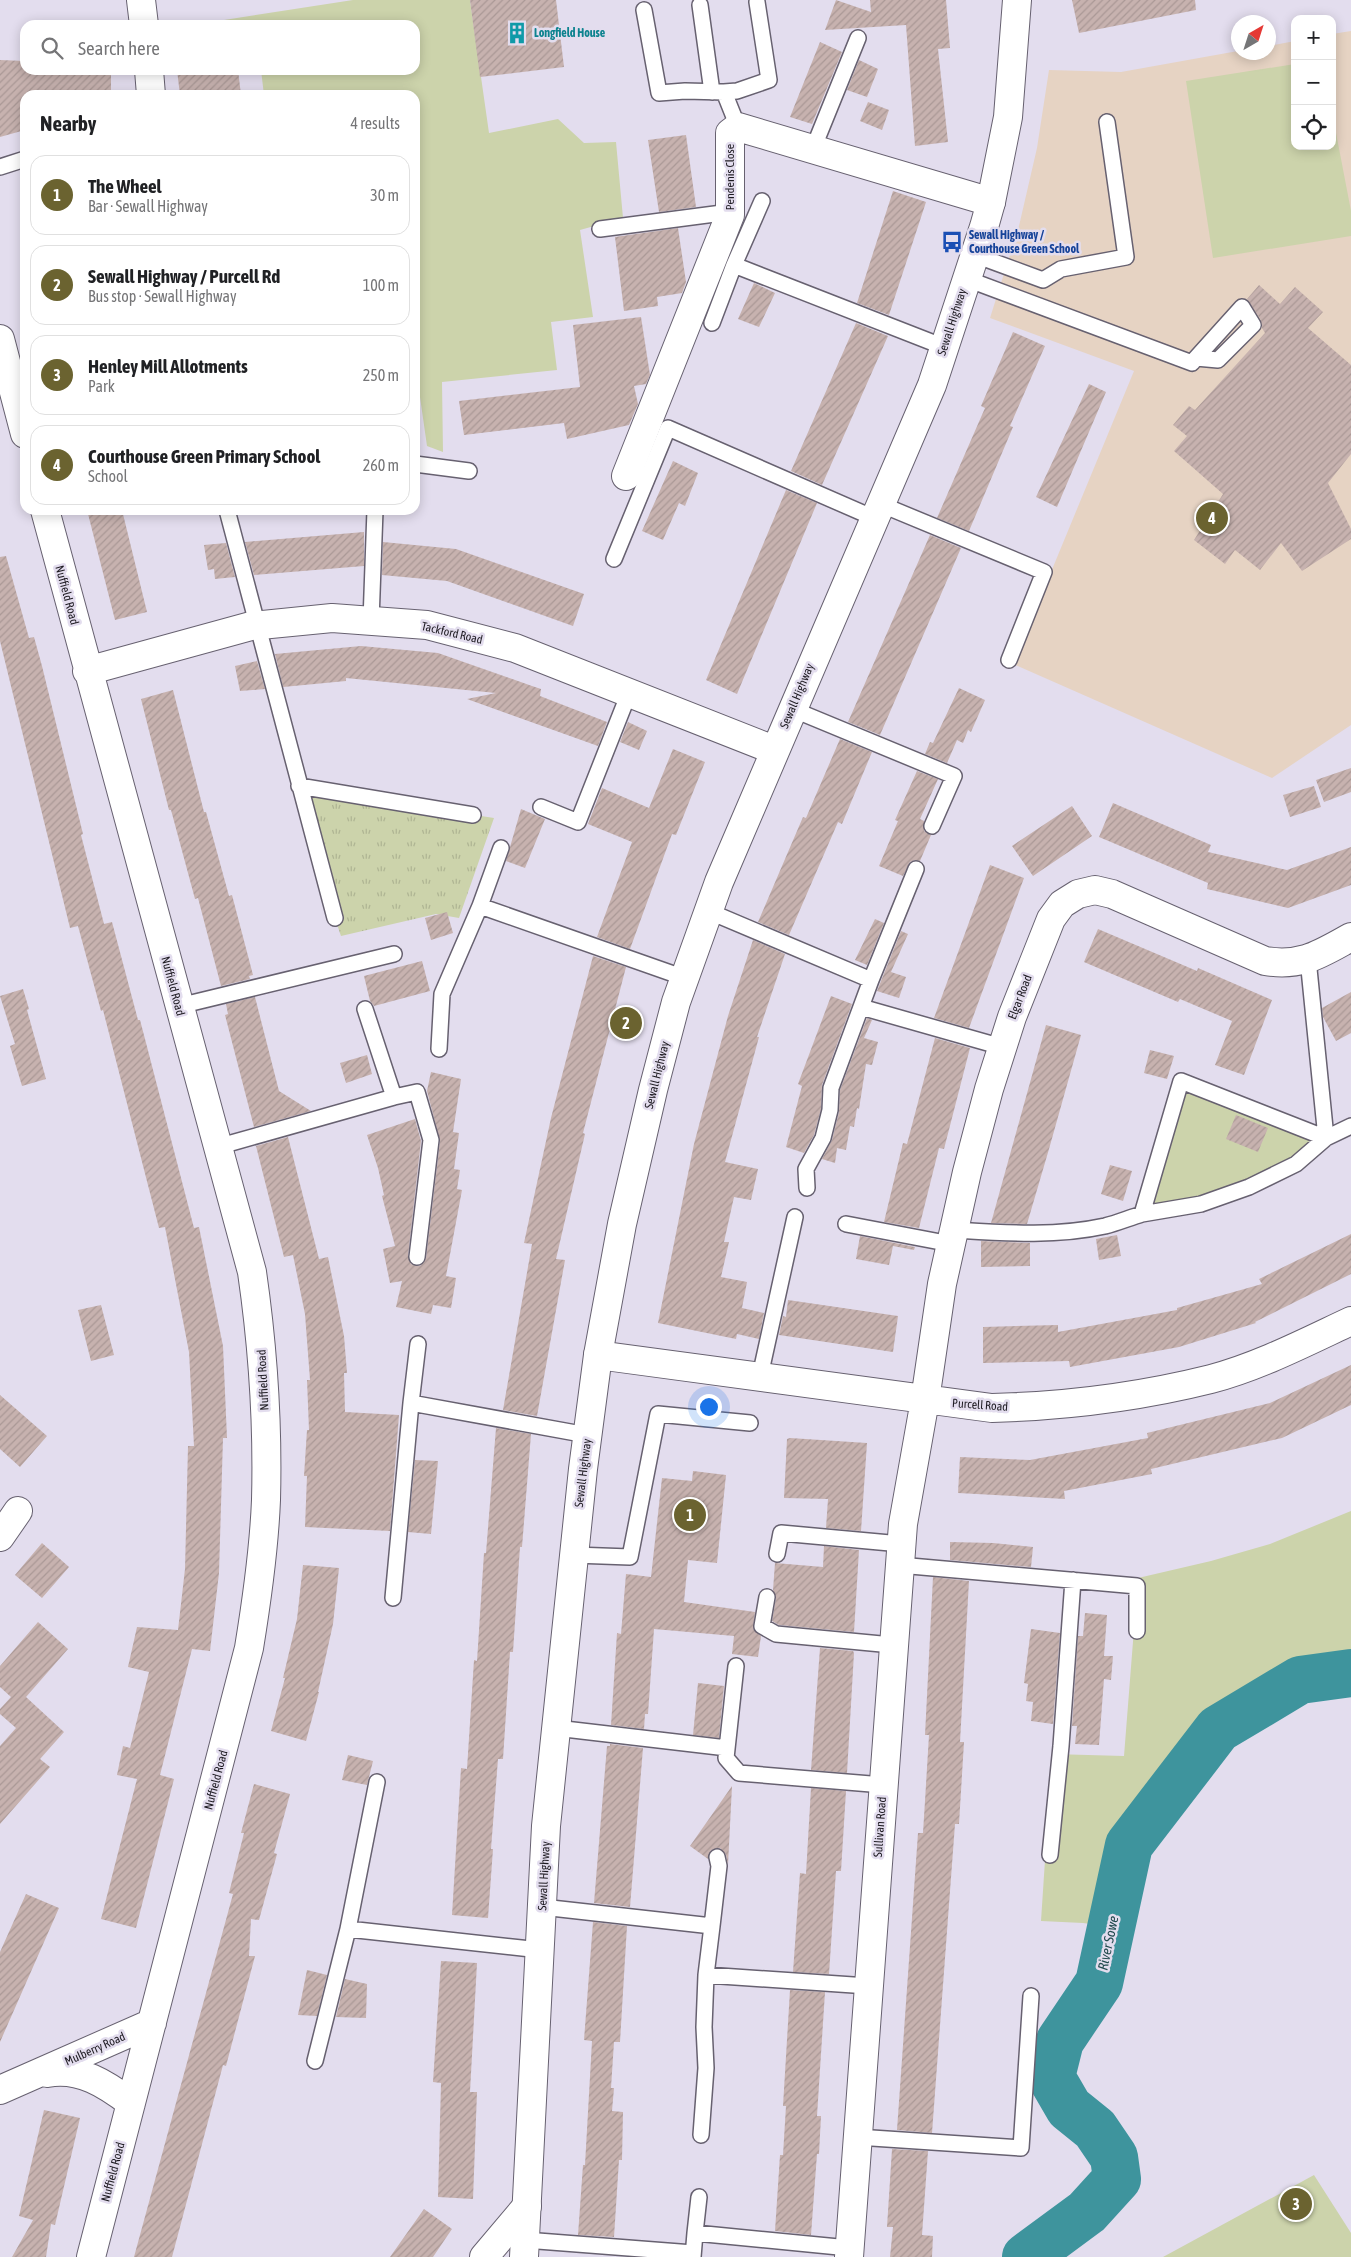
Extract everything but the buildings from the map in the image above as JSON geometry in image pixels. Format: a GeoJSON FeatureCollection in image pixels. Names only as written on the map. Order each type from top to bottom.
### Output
{"type":"FeatureCollection","features":[{"type":"Feature","properties":{"kind":"street"},"geometry":{"type":"LineString","coordinates":[[141,0],[143,20]]}},
{"type":"Feature","properties":{"kind":"street","name":"Sewall Highway"},"geometry":{"type":"LineString","coordinates":[[525,2249],[546,1826],[587,1435],[598,1355],[622,1224],[650,1100],[676,1002],[708,911],[774,750],[932,385],[971,267],[991,202],[1008,117],[1017,0]]}},
{"type":"Feature","properties":{"kind":"street"},"geometry":{"type":"LineString","coordinates":[[150,75],[151,90]]}},
{"type":"Feature","properties":{"kind":"street","name":"Pendenis Close"},"geometry":{"type":"LineString","coordinates":[[626,476],[730,212],[730,133],[738,126],[991,202]]}},
{"type":"Feature","properties":{"kind":"street"},"geometry":{"type":"LineString","coordinates":[[0,339],[20,415]]}},
{"type":"Feature","properties":{"kind":"street","name":"Nuffield Road"},"geometry":{"type":"LineString","coordinates":[[46,515],[87,671],[252,1272],[261,1338],[266,1454],[266,1502],[257,1596],[249,1648],[91,2257]]}},
{"type":"Feature","properties":{"kind":"street","name":"Tackford Road"},"geometry":{"type":"LineString","coordinates":[[87,671],[257,626],[332,618],[427,625],[515,648],[774,750]]}},
{"type":"Feature","properties":{"kind":"street","name":"Elgar Road"},"geometry":{"type":"LineString","coordinates":[[925,1400],[942,1284],[966,1172],[1012,1017],[1051,919],[1062,904],[1078,894],[1095,890],[1112,894],[1265,961],[1283,964],[1308,959],[1351,937]]}},
{"type":"Feature","properties":{"kind":"street","name":"Purcell Road"},"geometry":{"type":"LineString","coordinates":[[598,1355],[992,1408],[1054,1406],[1115,1398],[1212,1379],[1287,1352],[1351,1321]]}},
{"type":"Feature","properties":{"kind":"street","name":"Sullivan Road"},"geometry":{"type":"LineString","coordinates":[[849,2252],[900,1554],[925,1400]]}},
{"type":"Feature","properties":{"kind":"street"},"geometry":{"type":"LineString","coordinates":[[0,1537],[18,1511]]}},
{"type":"Feature","properties":{"kind":"street","name":"Mulberry Road"},"geometry":{"type":"LineString","coordinates":[[0,2090],[152,2023]]}},
{"type":"Feature","properties":{"kind":"street","name":"Mulberry Road"},"geometry":{"type":"LineString","coordinates":[[38,2074],[56,2071],[87,2076],[111,2088],[131,2103]]}},
{"type":"Feature","properties":{"kind":"street"},"geometry":{"type":"LineString","coordinates":[[484,2257],[527,2206]]}},
{"type":"Feature","properties":{"kind":"lane"},"geometry":{"type":"LineString","coordinates":[[644,10],[659,93],[737,91],[769,80],[757,2]]}},
{"type":"Feature","properties":{"kind":"lane"},"geometry":{"type":"LineString","coordinates":[[700,5],[718,92],[738,126]]}},
{"type":"Feature","properties":{"kind":"lane"},"geometry":{"type":"LineString","coordinates":[[813,149],[858,38]]}},
{"type":"Feature","properties":{"kind":"lane"},"geometry":{"type":"LineString","coordinates":[[971,267],[1043,280],[1061,269],[1126,257],[1107,122]]}},
{"type":"Feature","properties":{"kind":"lane"},"geometry":{"type":"LineString","coordinates":[[0,166],[20,161]]}},
{"type":"Feature","properties":{"kind":"lane"},"geometry":{"type":"LineString","coordinates":[[712,323],[734,265],[762,201]]}},
{"type":"Feature","properties":{"kind":"lane"},"geometry":{"type":"LineString","coordinates":[[600,229],[730,212]]}},
{"type":"Feature","properties":{"kind":"lane"},"geometry":{"type":"LineString","coordinates":[[734,265],[944,347]]}},
{"type":"Feature","properties":{"kind":"lane"},"geometry":{"type":"LineString","coordinates":[[971,267],[1192,362],[1196,358]]}},
{"type":"Feature","properties":{"kind":"lane"},"geometry":{"type":"LineString","coordinates":[[614,559],[668,428],[877,511],[1044,572],[1009,660]]}},
{"type":"Feature","properties":{"kind":"lane"},"geometry":{"type":"LineString","coordinates":[[420,465],[469,471]]}},
{"type":"Feature","properties":{"kind":"lane"},"geometry":{"type":"LineString","coordinates":[[228,515],[335,918]]}},
{"type":"Feature","properties":{"kind":"lane"},"geometry":{"type":"LineString","coordinates":[[372,621],[375,515]]}},
{"type":"Feature","properties":{"kind":"lane"},"geometry":{"type":"LineString","coordinates":[[542,807],[578,822],[629,693]]}},
{"type":"Feature","properties":{"kind":"lane"},"geometry":{"type":"LineString","coordinates":[[792,709],[954,776],[932,826]]}},
{"type":"Feature","properties":{"kind":"lane"},"geometry":{"type":"LineString","coordinates":[[299,786],[473,815]]}},
{"type":"Feature","properties":{"kind":"lane"},"geometry":{"type":"LineString","coordinates":[[439,1049],[442,994],[480,906],[501,848]]}},
{"type":"Feature","properties":{"kind":"lane"},"geometry":{"type":"LineString","coordinates":[[807,1188],[806,1169],[823,1138],[830,1110],[832,1088],[871,980],[916,869]]}},
{"type":"Feature","properties":{"kind":"lane"},"geometry":{"type":"LineString","coordinates":[[480,906],[685,978]]}},
{"type":"Feature","properties":{"kind":"lane"},"geometry":{"type":"LineString","coordinates":[[708,911],[871,980]]}},
{"type":"Feature","properties":{"kind":"lane"},"geometry":{"type":"LineString","coordinates":[[179,1006],[394,954]]}},
{"type":"Feature","properties":{"kind":"lane"},"geometry":{"type":"LineString","coordinates":[[1308,959],[1326,1138]]}},
{"type":"Feature","properties":{"kind":"lane"},"geometry":{"type":"LineString","coordinates":[[861,1007],[1002,1048]]}},
{"type":"Feature","properties":{"kind":"lane"},"geometry":{"type":"LineString","coordinates":[[365,1009],[394,1097]]}},
{"type":"Feature","properties":{"kind":"lane"},"geometry":{"type":"LineString","coordinates":[[1142,1214],[1181,1081],[1326,1138]]}},
{"type":"Feature","properties":{"kind":"lane"},"geometry":{"type":"LineString","coordinates":[[217,1147],[417,1092],[431,1140],[417,1257]]}},
{"type":"Feature","properties":{"kind":"lane"},"geometry":{"type":"LineString","coordinates":[[846,1224],[952,1237],[1056,1232],[1104,1226],[1142,1214],[1201,1204],[1249,1187],[1296,1164],[1326,1138],[1351,1126]]}},
{"type":"Feature","properties":{"kind":"lane"},"geometry":{"type":"LineString","coordinates":[[760,1376],[795,1216]]}},
{"type":"Feature","properties":{"kind":"lane"},"geometry":{"type":"LineString","coordinates":[[393,1598],[418,1344]]}},
{"type":"Feature","properties":{"kind":"lane"},"geometry":{"type":"LineString","coordinates":[[411,1403],[587,1435]]}},
{"type":"Feature","properties":{"kind":"lane"},"geometry":{"type":"LineString","coordinates":[[574,1555],[630,1557],[658,1414],[750,1423]]}},
{"type":"Feature","properties":{"kind":"lane"},"geometry":{"type":"LineString","coordinates":[[776,1554],[780,1533],[900,1554],[1073,1580],[1137,1586],[1137,1631]]}},
{"type":"Feature","properties":{"kind":"lane"},"geometry":{"type":"LineString","coordinates":[[1050,1855],[1061,1746],[1073,1580]]}},
{"type":"Feature","properties":{"kind":"lane"},"geometry":{"type":"LineString","coordinates":[[766,1597],[762,1626],[776,1634],[892,1645]]}},
{"type":"Feature","properties":{"kind":"lane"},"geometry":{"type":"LineString","coordinates":[[736,1666],[726,1758],[739,1773],[883,1785]]}},
{"type":"Feature","properties":{"kind":"lane"},"geometry":{"type":"LineString","coordinates":[[556,1728],[727,1748]]}},
{"type":"Feature","properties":{"kind":"lane"},"geometry":{"type":"LineString","coordinates":[[316,2061],[348,1929],[377,1782]]}},
{"type":"Feature","properties":{"kind":"lane"},"geometry":{"type":"LineString","coordinates":[[701,2135],[706,2068],[704,2027],[706,1975],[719,1866],[716,1857]]}},
{"type":"Feature","properties":{"kind":"lane"},"geometry":{"type":"LineString","coordinates":[[542,1906],[712,1926]]}},
{"type":"Feature","properties":{"kind":"lane"},"geometry":{"type":"LineString","coordinates":[[348,1929],[540,1950]]}},
{"type":"Feature","properties":{"kind":"lane"},"geometry":{"type":"LineString","coordinates":[[706,1975],[868,1986]]}},
{"type":"Feature","properties":{"kind":"lane"},"geometry":{"type":"LineString","coordinates":[[857,2137],[1022,2148],[1031,1996]]}},
{"type":"Feature","properties":{"kind":"lane"},"geometry":{"type":"LineString","coordinates":[[525,2249],[693,2255],[699,2197]]}},
{"type":"Feature","properties":{"kind":"lane"},"geometry":{"type":"LineString","coordinates":[[695,2233],[849,2252]]}},
{"type":"Feature","properties":{"kind":"shaded area"},"geometry":{"type":"Polygon","coordinates":[[[1351,31],[1351,725],[1272,778],[1013,664],[1134,371],[990,318],[1019,226],[1037,148],[1049,70],[1121,72],[1231,52],[1231,60],[1276,60],[1276,45],[1291,42],[1291,150],[1336,150],[1336,33],[1351,31]]]}},
{"type":"Feature","properties":{"kind":"green space"},"geometry":{"type":"Polygon","coordinates":[[[353,0],[470,0],[489,133],[558,119],[584,143],[616,142],[623,218],[580,230],[593,317],[551,322],[557,370],[442,382],[443,452],[427,446],[420,397],[420,90],[263,90],[262,75],[420,75],[420,20],[224,20],[353,0]]]}},
{"type":"Feature","properties":{"kind":"green space"},"geometry":{"type":"Polygon","coordinates":[[[1291,65],[1291,150],[1336,150],[1336,133],[1351,211],[1351,236],[1213,258],[1186,81],[1291,65]]]}},
{"type":"Feature","properties":{"kind":"green space"},"geometry":{"type":"Polygon","coordinates":[[[301,788],[494,818],[459,918],[436,914],[341,936],[295,801],[301,788]]]}},
{"type":"Feature","properties":{"kind":"green space"},"geometry":{"type":"Polygon","coordinates":[[[1183,1087],[1307,1135],[1310,1144],[1276,1166],[1237,1186],[1199,1201],[1157,1211],[1149,1200],[1183,1087]]]}},
{"type":"Feature","properties":{"kind":"green space"},"geometry":{"type":"Polygon","coordinates":[[[1351,1511],[1351,1690],[1316,1696],[1232,1741],[1148,1850],[1128,1929],[1083,1923],[1041,1921],[1052,1754],[1124,1756],[1138,1578],[1211,1561],[1270,1544],[1351,1511]]]}},
{"type":"Feature","properties":{"kind":"green space"},"geometry":{"type":"Polygon","coordinates":[[[1314,2175],[1351,2233],[1351,2257],[1163,2257],[1314,2175]]]}},
{"type":"Feature","properties":{"kind":"waterway","name":"River Sowe"},"geometry":{"type":"LineString","coordinates":[[1026,2257],[1087,2212],[1117,2179],[1114,2157],[1095,2129],[1069,2108],[1051,2077],[1060,2041],[1099,1983],[1129,1845],[1218,1729],[1300,1680],[1351,1673]]}},
{"type":"Feature","properties":{"kind":"place","name":"Longfield House"},"geometry":{"type":"Point","coordinates":[517,33]}},
{"type":"Feature","properties":{"kind":"place","name":"Sewall Highway / Courthouse Green School"},"geometry":{"type":"Point","coordinates":[952,242]}},
{"type":"Feature","properties":{"kind":"place","name":"Courthouse Green Primary School"},"geometry":{"type":"Point","coordinates":[1212,518]}},
{"type":"Feature","properties":{"kind":"place","name":"Sewall Highway / Purcell Rd"},"geometry":{"type":"Point","coordinates":[626,1023]}},
{"type":"Feature","properties":{"kind":"place","name":"The Wheel"},"geometry":{"type":"Point","coordinates":[690,1515]}},
{"type":"Feature","properties":{"kind":"place","name":"Henley Mill Allotments"},"geometry":{"type":"Point","coordinates":[1296,2204]}}]}
